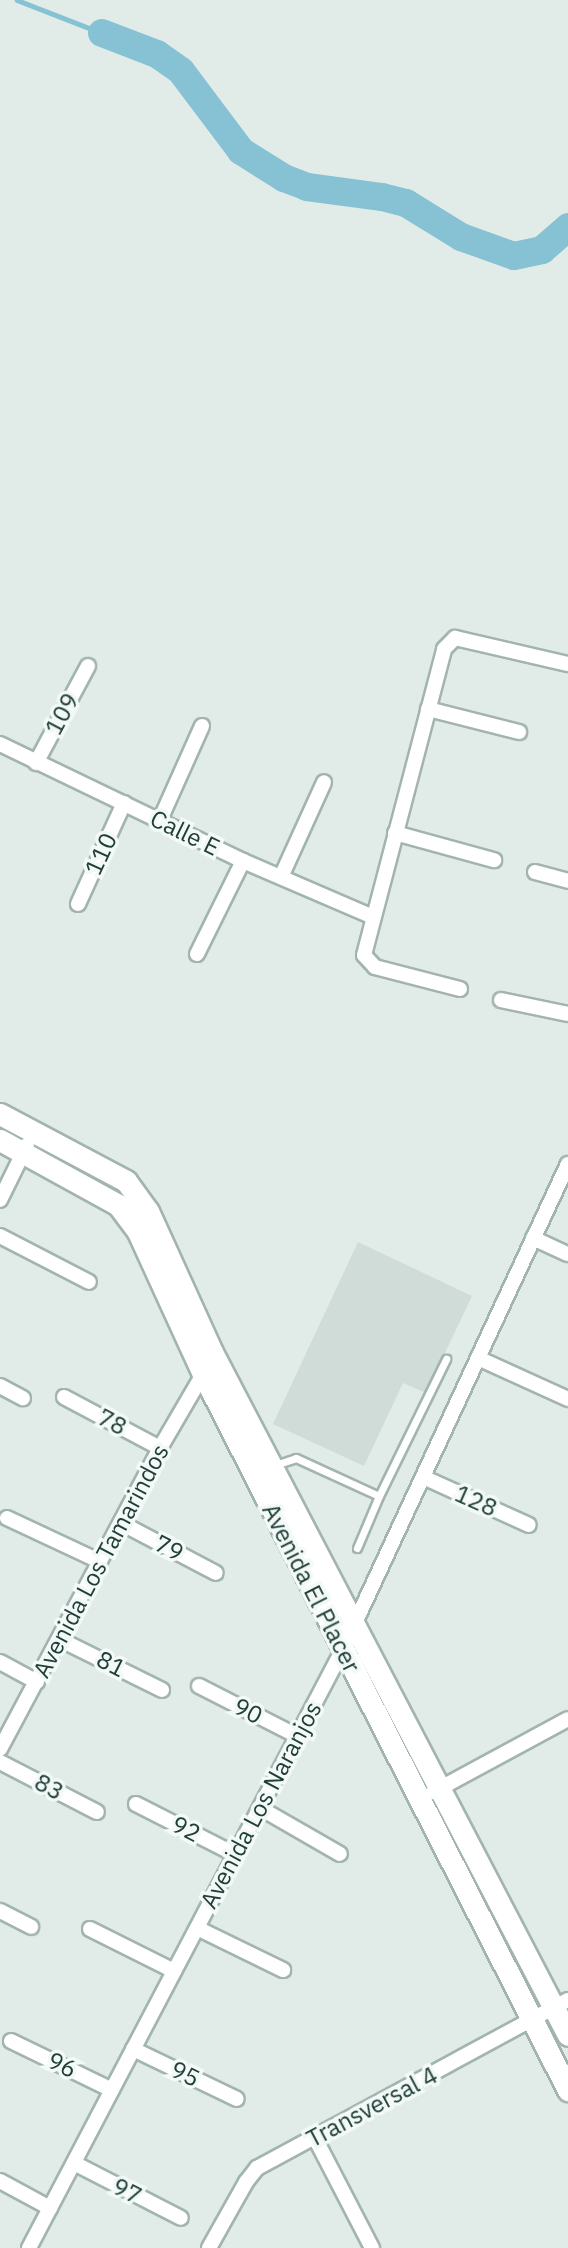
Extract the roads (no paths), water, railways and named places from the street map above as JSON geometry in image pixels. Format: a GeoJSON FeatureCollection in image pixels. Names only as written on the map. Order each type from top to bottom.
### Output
{"type":"FeatureCollection","features":[{"type":"Feature","properties":{"kind":"street"},"geometry":{"type":"LineString","coordinates":[[460,989],[375,967],[364,955],[444,649],[455,638],[568,664]]}},
{"type":"Feature","properties":{"kind":"street","name":"109"},"geometry":{"type":"LineString","coordinates":[[36,763],[88,666]]}},
{"type":"Feature","properties":{"kind":"street"},"geometry":{"type":"LineString","coordinates":[[428,709],[519,732]]}},
{"type":"Feature","properties":{"kind":"street"},"geometry":{"type":"LineString","coordinates":[[160,820],[202,726]]}},
{"type":"Feature","properties":{"kind":"street"},"geometry":{"type":"LineString","coordinates":[[0,763],[4,746]]}},
{"type":"Feature","properties":{"kind":"street","name":"Calle E"},"geometry":{"type":"LineString","coordinates":[[4,746],[243,861],[373,917]]}},
{"type":"Feature","properties":{"kind":"street"},"geometry":{"type":"LineString","coordinates":[[281,877],[324,782]]}},
{"type":"Feature","properties":{"kind":"street","name":"110"},"geometry":{"type":"LineString","coordinates":[[78,904],[124,803]]}},
{"type":"Feature","properties":{"kind":"street"},"geometry":{"type":"LineString","coordinates":[[395,833],[494,860]]}},
{"type":"Feature","properties":{"kind":"street"},"geometry":{"type":"LineString","coordinates":[[197,954],[243,861]]}},
{"type":"Feature","properties":{"kind":"street"},"geometry":{"type":"LineString","coordinates":[[535,872],[568,881]]}},
{"type":"Feature","properties":{"kind":"street"},"geometry":{"type":"LineString","coordinates":[[501,1000],[568,1014]]}},
{"type":"Feature","properties":{"kind":"street"},"geometry":{"type":"LineString","coordinates":[[0,1200],[7,1148],[17,1123]]}},
{"type":"Feature","properties":{"kind":"street","name":"Avenida El Placer"},"geometry":{"type":"LineString","coordinates":[[17,1123],[126,1181],[148,1211],[212,1352],[353,1627],[530,2021],[568,2090]]}},
{"type":"Feature","properties":{"kind":"street","name":"Avenida El Placer"},"geometry":{"type":"LineString","coordinates":[[7,1148],[118,1205],[138,1232],[203,1374],[342,1651],[428,1794],[561,2004],[568,2035]]}},
{"type":"Feature","properties":{"kind":"street","name":"Avenida Los Naranjos"},"geometry":{"type":"LineString","coordinates":[[29,2248],[342,1651],[568,1164]]}},
{"type":"Feature","properties":{"kind":"street"},"geometry":{"type":"LineString","coordinates":[[0,1236],[89,1282]]}},
{"type":"Feature","properties":{"kind":"street"},"geometry":{"type":"LineString","coordinates":[[533,1238],[568,1254]]}},
{"type":"Feature","properties":{"kind":"street"},"geometry":{"type":"LineString","coordinates":[[478,1358],[568,1399]]}},
{"type":"Feature","properties":{"kind":"street","name":"Avenida Los Tamarindos"},"geometry":{"type":"LineString","coordinates":[[0,1749],[160,1448],[203,1374]]}},
{"type":"Feature","properties":{"kind":"street"},"geometry":{"type":"LineString","coordinates":[[0,1386],[23,1398]]}},
{"type":"Feature","properties":{"kind":"street","name":"78"},"geometry":{"type":"LineString","coordinates":[[64,1396],[160,1448]]}},
{"type":"Feature","properties":{"kind":"street","name":"128"},"geometry":{"type":"LineString","coordinates":[[423,1477],[528,1525]]}},
{"type":"Feature","properties":{"kind":"street"},"geometry":{"type":"LineString","coordinates":[[7,1518],[99,1561]]}},
{"type":"Feature","properties":{"kind":"street","name":"79"},"geometry":{"type":"LineString","coordinates":[[121,1523],[216,1573]]}},
{"type":"Feature","properties":{"kind":"street","name":"81"},"geometry":{"type":"LineString","coordinates":[[59,1639],[162,1690]]}},
{"type":"Feature","properties":{"kind":"street"},"geometry":{"type":"LineString","coordinates":[[0,1662],[37,1682]]}},
{"type":"Feature","properties":{"kind":"street","name":"90"},"geometry":{"type":"LineString","coordinates":[[199,1686],[297,1736]]}},
{"type":"Feature","properties":{"kind":"street"},"geometry":{"type":"LineString","coordinates":[[428,1794],[568,1719]]}},
{"type":"Feature","properties":{"kind":"street","name":"83"},"geometry":{"type":"LineString","coordinates":[[0,1762],[97,1812]]}},
{"type":"Feature","properties":{"kind":"street","name":"92"},"geometry":{"type":"LineString","coordinates":[[136,1804],[236,1854]]}},
{"type":"Feature","properties":{"kind":"street"},"geometry":{"type":"LineString","coordinates":[[260,1808],[340,1854]]}},
{"type":"Feature","properties":{"kind":"street"},"geometry":{"type":"LineString","coordinates":[[0,1911],[31,1927]]}},
{"type":"Feature","properties":{"kind":"street"},"geometry":{"type":"LineString","coordinates":[[197,1928],[283,1970]]}},
{"type":"Feature","properties":{"kind":"street"},"geometry":{"type":"LineString","coordinates":[[90,1929],[174,1971]]}},
{"type":"Feature","properties":{"kind":"street","name":"Transversal 4"},"geometry":{"type":"LineString","coordinates":[[209,2248],[251,2174],[561,2004]]}},
{"type":"Feature","properties":{"kind":"street","name":"96"},"geometry":{"type":"LineString","coordinates":[[12,2041],[112,2090]]}},
{"type":"Feature","properties":{"kind":"street","name":"95"},"geometry":{"type":"LineString","coordinates":[[133,2049],[237,2099]]}},
{"type":"Feature","properties":{"kind":"street"},"geometry":{"type":"LineString","coordinates":[[315,2138],[372,2248]]}},
{"type":"Feature","properties":{"kind":"street","name":"97"},"geometry":{"type":"LineString","coordinates":[[74,2164],[181,2218]]}},
{"type":"Feature","properties":{"kind":"street"},"geometry":{"type":"LineString","coordinates":[[0,2181],[50,2208]]}},
{"type":"Feature","properties":{"kind":"lane"},"geometry":{"type":"LineString","coordinates":[[357,1548],[379,1496],[446,1359]]}},
{"type":"Feature","properties":{"kind":"lane"},"geometry":{"type":"LineString","coordinates":[[271,1466],[296,1458],[379,1496]]}},
{"type":"Feature","properties":{"kind":"waterway"},"geometry":{"type":"LineString","coordinates":[[17,0],[102,33]]}},
{"type":"Feature","properties":{"kind":"waterway"},"geometry":{"type":"LineString","coordinates":[[102,33],[157,54],[181,71],[241,151],[284,178],[307,187],[406,203],[461,237],[514,256],[542,250],[568,227]]}}]}
